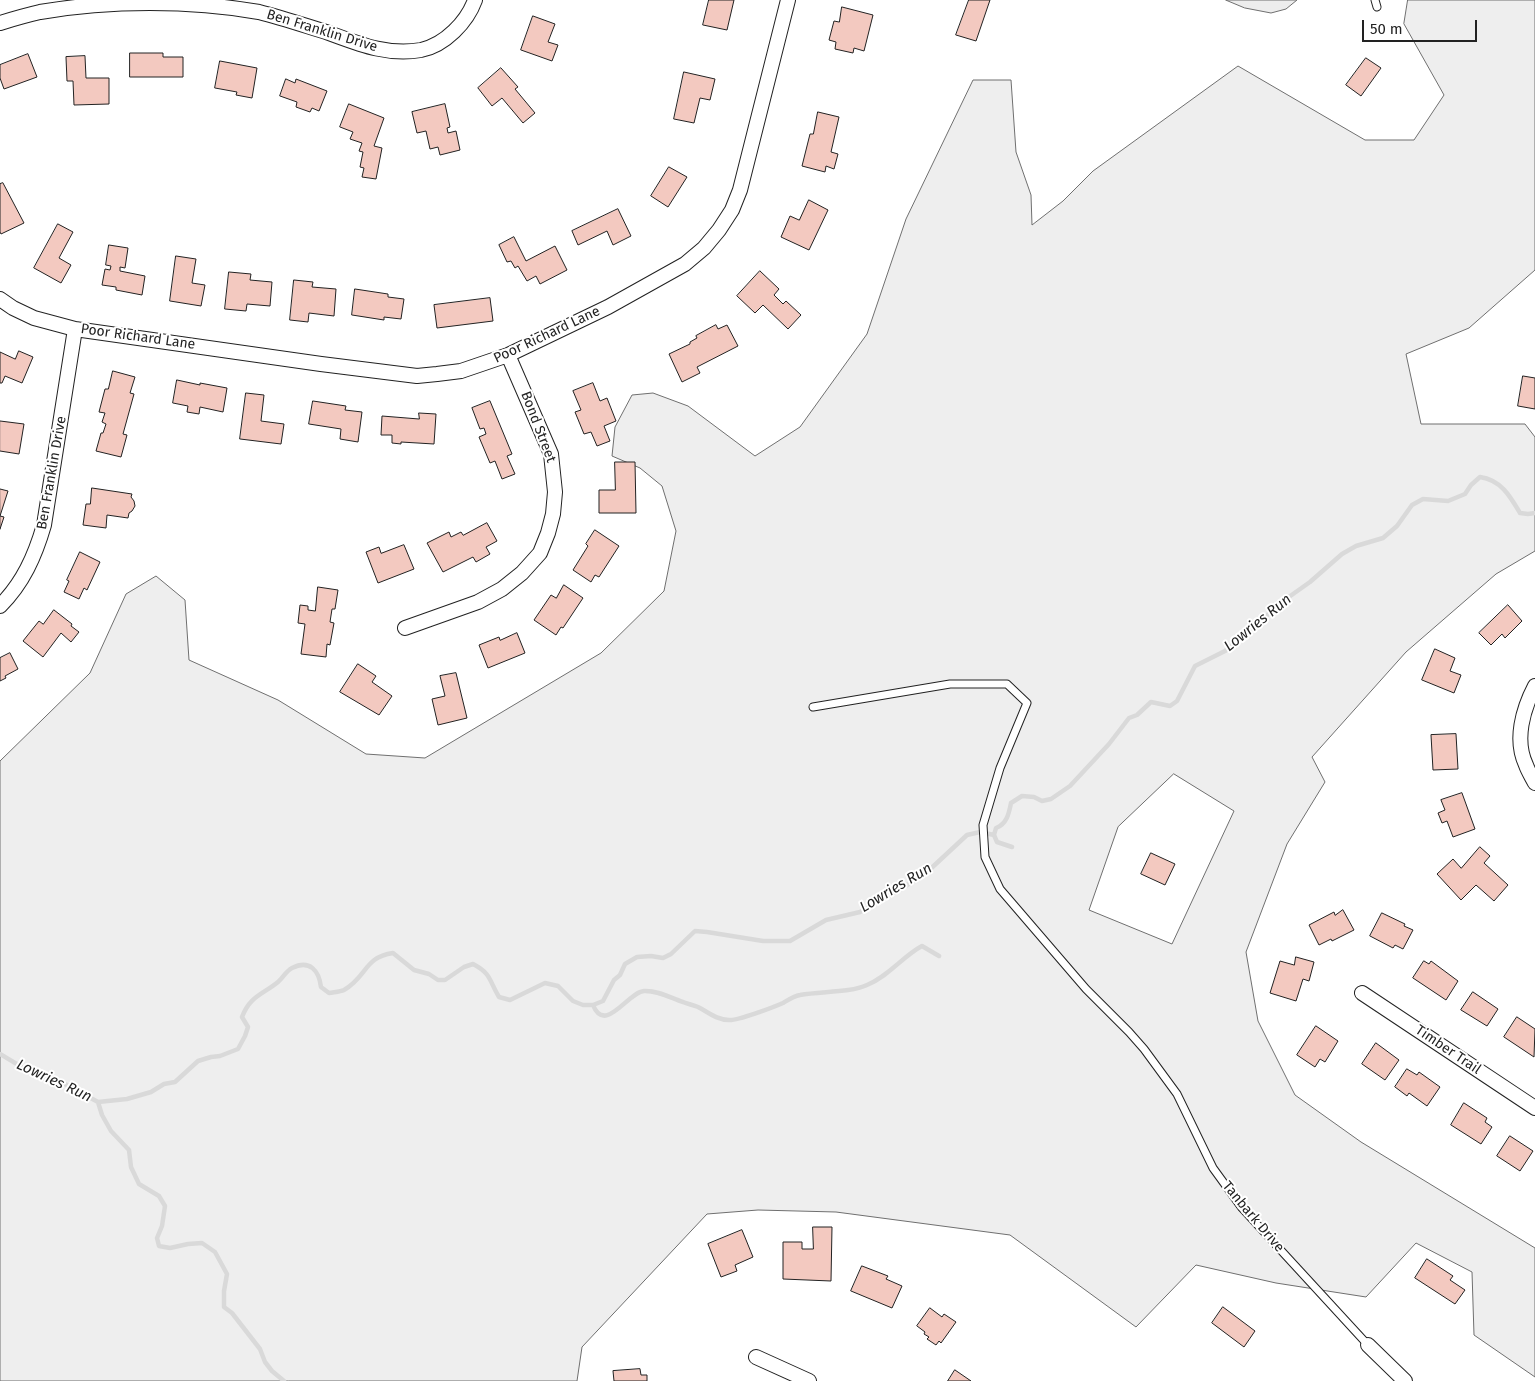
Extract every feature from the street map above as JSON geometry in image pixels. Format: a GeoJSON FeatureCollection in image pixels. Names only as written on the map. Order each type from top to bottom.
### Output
{"type":"FeatureCollection","features":[{"type":"Feature","properties":{"kind":"street","name":"Ben Franklin Drive"},"geometry":{"type":"LineString","coordinates":[[0,23],[41,12],[101,2],[199,2],[259,12],[379,50],[407,51],[422,50],[444,39],[464,21],[475,0]]}},
{"type":"Feature","properties":{"kind":"street","name":"Poor Richard Lane"},"geometry":{"type":"LineString","coordinates":[[0,299],[12,308],[34,318],[76,329],[417,376],[461,371],[508,355],[608,307],[685,264],[704,248],[719,230],[732,210],[740,190],[788,0]]}},
{"type":"Feature","properties":{"kind":"street","name":"Ben Franklin Drive"},"geometry":{"type":"LineString","coordinates":[[0,606],[12,594],[26,572],[37,550],[44,525],[76,329]]}},
{"type":"Feature","properties":{"kind":"street","name":"Bond Street"},"geometry":{"type":"LineString","coordinates":[[405,628],[478,602],[502,589],[522,573],[540,553],[548,533],[553,514],[555,492],[551,454],[508,355]]}},
{"type":"Feature","properties":{"kind":"street"},"geometry":{"type":"LineString","coordinates":[[1535,686],[1526,705],[1520,743],[1525,764],[1535,783]]}},
{"type":"Feature","properties":{"kind":"street","name":"Timber Trail"},"geometry":{"type":"LineString","coordinates":[[1362,993],[1535,1108]]}},
{"type":"Feature","properties":{"kind":"street","name":"Tanbark Drive"},"geometry":{"type":"LineString","coordinates":[[1368,1345],[1405,1381]]}},
{"type":"Feature","properties":{"kind":"street"},"geometry":{"type":"LineString","coordinates":[[756,1357],[809,1381]]}},
{"type":"Feature","properties":{"kind":"lane","name":"Tanbark Drive"},"geometry":{"type":"LineString","coordinates":[[813,707],[950,684],[987,683],[1007,684],[1027,703],[994,786],[983,825],[985,857],[1000,889],[1086,988],[1129,1032],[1177,1094],[1213,1168],[1242,1208],[1368,1345]]}},
{"type":"Feature","properties":{"kind":"shaded area"},"geometry":{"type":"Polygon","coordinates":[[[1226,0],[1297,0],[1286,9],[1271,13],[1245,8],[1226,0]]]}},
{"type":"Feature","properties":{"kind":"shaded area"},"geometry":{"type":"Polygon","coordinates":[[[1408,0],[1535,0],[1535,270],[1469,328],[1406,354],[1421,424],[1525,424],[1535,437],[1535,551],[1496,574],[1406,652],[1312,757],[1325,782],[1287,844],[1246,952],[1258,1021],[1295,1095],[1361,1142],[1535,1248],[1535,1377],[1474,1335],[1472,1272],[1416,1243],[1366,1297],[1276,1283],[1196,1265],[1136,1327],[1010,1235],[836,1212],[758,1210],[707,1214],[582,1347],[577,1381],[0,1381],[0,761],[90,673],[126,594],[156,576],[185,600],[189,660],[278,700],[366,754],[425,758],[601,653],[664,591],[676,531],[662,486],[640,468],[612,456],[615,427],[632,395],[653,393],[688,406],[755,456],[800,427],[867,334],[906,219],[973,80],[1011,80],[1016,152],[1031,195],[1032,225],[1063,201],[1093,171],[1238,66],[1365,140],[1414,140],[1444,95],[1404,24],[1408,0]],[[1174,774],[1118,827],[1089,910],[1172,944],[1234,811],[1174,774]]]}},
{"type":"Feature","properties":{"kind":"building"},"geometry":{"type":"Polygon","coordinates":[[[709,0],[734,0],[727,30],[703,25],[709,0]]]}},
{"type":"Feature","properties":{"kind":"building"},"geometry":{"type":"Polygon","coordinates":[[[969,0],[990,0],[976,41],[956,35],[969,0]]]}},
{"type":"Feature","properties":{"kind":"building"},"geometry":{"type":"Polygon","coordinates":[[[842,7],[873,15],[864,51],[854,48],[853,53],[835,49],[836,42],[829,40],[834,21],[839,22],[842,7]]]}},
{"type":"Feature","properties":{"kind":"building"},"geometry":{"type":"Polygon","coordinates":[[[533,16],[555,24],[548,42],[558,45],[552,61],[521,50],[533,16]]]}},
{"type":"Feature","properties":{"kind":"building"},"geometry":{"type":"Polygon","coordinates":[[[130,53],[163,53],[163,57],[183,57],[183,77],[130,77],[130,53]]]}},
{"type":"Feature","properties":{"kind":"building"},"geometry":{"type":"Polygon","coordinates":[[[28,54],[37,77],[4,89],[0,78],[0,65],[28,54]]]}},
{"type":"Feature","properties":{"kind":"building"},"geometry":{"type":"Polygon","coordinates":[[[85,56],[86,78],[109,78],[109,104],[74,105],[73,81],[67,81],[66,57],[85,56]]]}},
{"type":"Feature","properties":{"kind":"building"},"geometry":{"type":"Polygon","coordinates":[[[1366,58],[1381,68],[1361,96],[1346,85],[1366,58]]]}},
{"type":"Feature","properties":{"kind":"building"},"geometry":{"type":"Polygon","coordinates":[[[220,61],[257,68],[252,98],[236,95],[237,92],[215,88],[220,61]]]}},
{"type":"Feature","properties":{"kind":"building"},"geometry":{"type":"Polygon","coordinates":[[[501,68],[518,87],[515,89],[535,113],[523,123],[502,98],[492,106],[478,88],[501,68]]]}},
{"type":"Feature","properties":{"kind":"building"},"geometry":{"type":"Polygon","coordinates":[[[684,72],[715,79],[710,100],[700,98],[694,123],[674,119],[684,72]]]}},
{"type":"Feature","properties":{"kind":"building"},"geometry":{"type":"Polygon","coordinates":[[[286,79],[295,83],[296,79],[327,91],[319,111],[312,108],[310,112],[296,107],[297,102],[280,96],[286,79]]]}},
{"type":"Feature","properties":{"kind":"building"},"geometry":{"type":"Polygon","coordinates":[[[349,104],[384,118],[374,146],[382,148],[376,179],[362,177],[364,168],[360,167],[363,152],[359,151],[362,143],[350,139],[353,132],[340,127],[349,104]]]}},
{"type":"Feature","properties":{"kind":"building"},"geometry":{"type":"Polygon","coordinates":[[[445,104],[450,127],[447,128],[448,133],[456,131],[460,150],[440,155],[438,147],[430,149],[426,131],[417,133],[412,112],[445,104]]]}},
{"type":"Feature","properties":{"kind":"building"},"geometry":{"type":"Polygon","coordinates":[[[818,112],[839,117],[831,152],[838,154],[834,169],[826,166],[825,172],[802,166],[818,112]]]}},
{"type":"Feature","properties":{"kind":"building"},"geometry":{"type":"Polygon","coordinates":[[[669,167],[687,177],[668,207],[651,196],[669,167]]]}},
{"type":"Feature","properties":{"kind":"building"},"geometry":{"type":"Polygon","coordinates":[[[3,183],[24,223],[1,234],[0,184],[3,183]]]}},
{"type":"Feature","properties":{"kind":"building"},"geometry":{"type":"Polygon","coordinates":[[[809,200],[828,210],[809,250],[781,237],[790,216],[799,220],[809,200]]]}},
{"type":"Feature","properties":{"kind":"building"},"geometry":{"type":"Polygon","coordinates":[[[618,209],[631,236],[613,245],[607,231],[578,245],[572,231],[618,209]]]}},
{"type":"Feature","properties":{"kind":"building"},"geometry":{"type":"Polygon","coordinates":[[[58,224],[73,232],[59,258],[71,265],[61,283],[34,268],[58,224]]]}},
{"type":"Feature","properties":{"kind":"building"},"geometry":{"type":"Polygon","coordinates":[[[514,237],[526,261],[555,246],[567,270],[540,284],[536,276],[527,281],[518,266],[515,268],[511,261],[507,262],[499,245],[514,237]]]}},
{"type":"Feature","properties":{"kind":"building"},"geometry":{"type":"Polygon","coordinates":[[[109,245],[128,248],[125,268],[120,267],[120,271],[145,276],[142,295],[102,285],[105,269],[110,270],[111,266],[106,265],[109,245]]]}},
{"type":"Feature","properties":{"kind":"building"},"geometry":{"type":"Polygon","coordinates":[[[176,256],[196,259],[192,283],[205,285],[201,306],[170,301],[176,256]]]}},
{"type":"Feature","properties":{"kind":"building"},"geometry":{"type":"Polygon","coordinates":[[[760,271],[779,289],[774,295],[783,304],[786,301],[801,315],[788,329],[763,305],[755,313],[737,296],[760,271]]]}},
{"type":"Feature","properties":{"kind":"building"},"geometry":{"type":"Polygon","coordinates":[[[229,272],[251,274],[250,280],[272,282],[270,306],[247,304],[246,311],[225,309],[229,272]]]}},
{"type":"Feature","properties":{"kind":"building"},"geometry":{"type":"Polygon","coordinates":[[[294,280],[313,282],[312,287],[336,289],[334,316],[309,313],[308,322],[290,320],[294,280]]]}},
{"type":"Feature","properties":{"kind":"building"},"geometry":{"type":"Polygon","coordinates":[[[355,289],[388,294],[388,297],[404,299],[401,319],[384,317],[384,320],[352,315],[355,289]]]}},
{"type":"Feature","properties":{"kind":"building"},"geometry":{"type":"Polygon","coordinates":[[[490,298],[493,321],[437,328],[434,305],[490,298]]]}},
{"type":"Feature","properties":{"kind":"building"},"geometry":{"type":"Polygon","coordinates":[[[716,325],[718,329],[727,325],[738,346],[697,367],[700,373],[682,382],[669,354],[690,344],[690,342],[697,338],[696,336],[716,325]]]}},
{"type":"Feature","properties":{"kind":"building"},"geometry":{"type":"Polygon","coordinates":[[[19,351],[33,357],[22,383],[5,376],[2,383],[0,383],[0,352],[15,359],[19,351]]]}},
{"type":"Feature","properties":{"kind":"building"},"geometry":{"type":"Polygon","coordinates":[[[113,371],[135,377],[130,393],[134,394],[123,434],[127,435],[121,457],[96,451],[101,433],[103,433],[106,424],[102,422],[105,413],[99,412],[105,389],[108,389],[113,371]]]}},
{"type":"Feature","properties":{"kind":"building"},"geometry":{"type":"Polygon","coordinates":[[[1523,376],[1535,378],[1535,409],[1518,406],[1523,376]]]}},
{"type":"Feature","properties":{"kind":"building"},"geometry":{"type":"Polygon","coordinates":[[[177,380],[227,388],[223,412],[200,407],[199,414],[187,412],[188,406],[173,403],[177,380]]]}},
{"type":"Feature","properties":{"kind":"building"},"geometry":{"type":"Polygon","coordinates":[[[593,383],[600,401],[607,398],[616,421],[604,426],[610,441],[597,446],[591,432],[584,434],[575,412],[581,410],[573,391],[593,383]]]}},
{"type":"Feature","properties":{"kind":"building"},"geometry":{"type":"Polygon","coordinates":[[[246,393],[264,395],[261,421],[284,424],[281,444],[240,439],[246,393]]]}},
{"type":"Feature","properties":{"kind":"building"},"geometry":{"type":"Polygon","coordinates":[[[313,401],[346,406],[345,410],[362,412],[358,442],[340,439],[341,429],[309,424],[313,401]]]}},
{"type":"Feature","properties":{"kind":"building"},"geometry":{"type":"Polygon","coordinates":[[[490,401],[512,454],[507,456],[515,474],[502,479],[495,461],[490,463],[479,437],[486,434],[484,428],[480,429],[472,408],[490,401]]]}},
{"type":"Feature","properties":{"kind":"building"},"geometry":{"type":"Polygon","coordinates":[[[419,413],[436,414],[434,444],[392,443],[392,435],[381,435],[382,416],[419,419],[419,413]]]}},
{"type":"Feature","properties":{"kind":"building"},"geometry":{"type":"Polygon","coordinates":[[[0,421],[24,424],[19,454],[0,451],[0,421]]]}},
{"type":"Feature","properties":{"kind":"building"},"geometry":{"type":"Polygon","coordinates":[[[615,462],[635,462],[636,513],[599,513],[599,490],[615,490],[615,462]]]}},
{"type":"Feature","properties":{"kind":"building"},"geometry":{"type":"Polygon","coordinates":[[[92,488],[132,494],[131,497],[135,506],[129,513],[128,518],[107,515],[106,528],[83,525],[86,504],[90,504],[92,488]]]}},
{"type":"Feature","properties":{"kind":"building"},"geometry":{"type":"Polygon","coordinates":[[[0,489],[8,491],[0,516],[0,489]]]}},
{"type":"Feature","properties":{"kind":"building"},"geometry":{"type":"Polygon","coordinates":[[[0,516],[4,517],[0,529],[0,516]]]}},
{"type":"Feature","properties":{"kind":"building"},"geometry":{"type":"Polygon","coordinates":[[[487,523],[497,541],[486,547],[490,554],[476,562],[473,557],[443,572],[427,543],[449,532],[451,537],[461,532],[463,535],[487,523]]]}},
{"type":"Feature","properties":{"kind":"building"},"geometry":{"type":"Polygon","coordinates":[[[595,530],[619,546],[599,577],[595,575],[591,582],[573,570],[588,546],[586,544],[595,530]]]}},
{"type":"Feature","properties":{"kind":"building"},"geometry":{"type":"Polygon","coordinates":[[[404,545],[414,569],[378,583],[366,552],[379,547],[381,553],[404,545]]]}},
{"type":"Feature","properties":{"kind":"building"},"geometry":{"type":"Polygon","coordinates":[[[80,552],[100,562],[87,590],[84,588],[79,599],[64,592],[69,581],[67,580],[80,552]]]}},
{"type":"Feature","properties":{"kind":"building"},"geometry":{"type":"Polygon","coordinates":[[[564,585],[583,598],[563,628],[561,627],[556,635],[534,620],[551,595],[556,598],[564,585]]]}},
{"type":"Feature","properties":{"kind":"building"},"geometry":{"type":"Polygon","coordinates":[[[318,587],[338,590],[335,609],[332,609],[330,622],[334,623],[330,645],[327,644],[326,657],[301,654],[305,624],[298,623],[300,605],[308,606],[308,610],[315,611],[318,587]]]}},
{"type":"Feature","properties":{"kind":"building"},"geometry":{"type":"Polygon","coordinates":[[[1508,605],[1522,621],[1505,638],[1502,634],[1491,645],[1479,633],[1508,605]]]}},
{"type":"Feature","properties":{"kind":"building"},"geometry":{"type":"Polygon","coordinates":[[[54,610],[79,632],[71,642],[61,633],[43,657],[23,641],[39,621],[43,624],[54,610]]]}},
{"type":"Feature","properties":{"kind":"building"},"geometry":{"type":"Polygon","coordinates":[[[517,633],[525,653],[488,668],[479,645],[499,637],[500,640],[517,633]]]}},
{"type":"Feature","properties":{"kind":"building"},"geometry":{"type":"Polygon","coordinates":[[[1435,649],[1455,658],[1450,671],[1461,675],[1454,693],[1422,680],[1435,649]]]}},
{"type":"Feature","properties":{"kind":"building"},"geometry":{"type":"Polygon","coordinates":[[[10,653],[18,669],[0,681],[0,658],[10,653]]]}},
{"type":"Feature","properties":{"kind":"building"},"geometry":{"type":"Polygon","coordinates":[[[358,664],[376,676],[372,682],[392,696],[379,715],[340,692],[358,664]]]}},
{"type":"Feature","properties":{"kind":"building"},"geometry":{"type":"Polygon","coordinates":[[[456,673],[467,718],[438,725],[432,699],[445,696],[440,676],[456,673]]]}},
{"type":"Feature","properties":{"kind":"building"},"geometry":{"type":"Polygon","coordinates":[[[1456,734],[1458,769],[1433,770],[1431,735],[1456,734]]]}},
{"type":"Feature","properties":{"kind":"building"},"geometry":{"type":"Polygon","coordinates":[[[1462,793],[1475,829],[1453,837],[1447,821],[1442,823],[1438,813],[1445,810],[1441,800],[1462,793]]]}},
{"type":"Feature","properties":{"kind":"building"},"geometry":{"type":"Polygon","coordinates":[[[1480,847],[1490,856],[1484,863],[1508,885],[1494,901],[1476,885],[1461,900],[1437,874],[1453,859],[1461,868],[1480,847]]]}},
{"type":"Feature","properties":{"kind":"building"},"geometry":{"type":"Polygon","coordinates":[[[1151,853],[1175,864],[1165,885],[1141,874],[1151,853]]]}},
{"type":"Feature","properties":{"kind":"building"},"geometry":{"type":"Polygon","coordinates":[[[1343,910],[1354,930],[1319,945],[1309,925],[1334,912],[1335,915],[1343,910]]]}},
{"type":"Feature","properties":{"kind":"building"},"geometry":{"type":"Polygon","coordinates":[[[1382,913],[1413,930],[1403,949],[1395,945],[1393,948],[1370,936],[1382,913]]]}},
{"type":"Feature","properties":{"kind":"building"},"geometry":{"type":"Polygon","coordinates":[[[1296,957],[1314,962],[1309,981],[1303,979],[1296,1001],[1270,993],[1280,961],[1294,965],[1296,957]]]}},
{"type":"Feature","properties":{"kind":"building"},"geometry":{"type":"Polygon","coordinates":[[[1424,961],[1429,964],[1431,961],[1458,981],[1446,1000],[1413,978],[1424,961]]]}},
{"type":"Feature","properties":{"kind":"building"},"geometry":{"type":"Polygon","coordinates":[[[1473,992],[1498,1009],[1487,1026],[1461,1010],[1473,992]]]}},
{"type":"Feature","properties":{"kind":"building"},"geometry":{"type":"Polygon","coordinates":[[[1517,1017],[1535,1029],[1534,1057],[1504,1037],[1517,1017]]]}},
{"type":"Feature","properties":{"kind":"building"},"geometry":{"type":"Polygon","coordinates":[[[1316,1026],[1338,1041],[1325,1062],[1320,1059],[1315,1067],[1297,1055],[1316,1026]]]}},
{"type":"Feature","properties":{"kind":"building"},"geometry":{"type":"Polygon","coordinates":[[[1376,1043],[1399,1060],[1385,1080],[1362,1064],[1376,1043]]]}},
{"type":"Feature","properties":{"kind":"building"},"geometry":{"type":"Polygon","coordinates":[[[1407,1069],[1417,1075],[1419,1072],[1440,1087],[1427,1106],[1409,1093],[1407,1096],[1395,1087],[1407,1069]]]}},
{"type":"Feature","properties":{"kind":"building"},"geometry":{"type":"Polygon","coordinates":[[[1464,1103],[1487,1118],[1485,1122],[1492,1127],[1481,1144],[1451,1125],[1464,1103]]]}},
{"type":"Feature","properties":{"kind":"building"},"geometry":{"type":"Polygon","coordinates":[[[1510,1136],[1533,1151],[1520,1171],[1497,1156],[1510,1136]]]}},
{"type":"Feature","properties":{"kind":"building"},"geometry":{"type":"Polygon","coordinates":[[[813,1227],[832,1227],[831,1281],[783,1279],[783,1242],[802,1242],[802,1249],[813,1249],[813,1227]]]}},
{"type":"Feature","properties":{"kind":"building"},"geometry":{"type":"Polygon","coordinates":[[[742,1230],[753,1257],[735,1265],[737,1271],[721,1277],[708,1244],[742,1230]]]}},
{"type":"Feature","properties":{"kind":"building"},"geometry":{"type":"Polygon","coordinates":[[[1427,1259],[1453,1276],[1450,1280],[1465,1290],[1455,1304],[1415,1278],[1427,1259]]]}},
{"type":"Feature","properties":{"kind":"building"},"geometry":{"type":"Polygon","coordinates":[[[862,1266],[888,1276],[886,1279],[902,1286],[892,1308],[851,1291],[862,1266]]]}},
{"type":"Feature","properties":{"kind":"building"},"geometry":{"type":"Polygon","coordinates":[[[1223,1307],[1255,1331],[1244,1347],[1212,1323],[1223,1307]]]}},
{"type":"Feature","properties":{"kind":"building"},"geometry":{"type":"Polygon","coordinates":[[[930,1308],[942,1317],[944,1314],[956,1322],[941,1343],[939,1341],[936,1345],[927,1339],[929,1337],[917,1326],[930,1308]]]}},
{"type":"Feature","properties":{"kind":"building"},"geometry":{"type":"Polygon","coordinates":[[[640,1369],[641,1375],[647,1375],[647,1381],[614,1381],[613,1371],[640,1369]]]}},
{"type":"Feature","properties":{"kind":"building"},"geometry":{"type":"Polygon","coordinates":[[[955,1370],[971,1381],[948,1381],[955,1370]]]}},
{"type":"Feature","properties":{"kind":"waterway","name":"Lowries Run"},"geometry":{"type":"LineString","coordinates":[[994,835],[996,828],[1003,824],[1007,818],[1011,803],[1022,796],[1034,797],[1042,801],[1051,799],[1070,786],[1109,744],[1129,718],[1137,715],[1151,702],[1170,706],[1177,701],[1195,666],[1225,651],[1342,554],[1356,546],[1383,538],[1397,526],[1412,505],[1423,499],[1448,501],[1465,494],[1480,477],[1499,485],[1520,513],[1535,513]]}},
{"type":"Feature","properties":{"kind":"waterway","name":"Lowries Run"},"geometry":{"type":"LineString","coordinates":[[0,1054],[40,1078],[65,1084],[98,1102],[127,1099],[151,1092],[164,1084],[175,1082],[198,1061],[220,1056],[238,1049],[248,1027],[242,1017],[245,1010],[257,996],[278,982],[292,968],[304,965],[309,966],[316,972],[321,987],[329,993],[337,992],[352,985],[376,959],[393,953],[414,970],[429,974],[438,980],[445,980],[464,967],[473,964],[484,971],[499,997],[510,1000],[545,983],[558,986],[573,1001],[583,1005],[593,1005],[603,1001],[625,964],[637,957],[651,956],[663,958],[671,954],[695,931],[763,941],[790,941],[826,920],[860,912],[899,890],[925,874],[967,835],[980,832],[994,835]]}},
{"type":"Feature","properties":{"kind":"waterway"},"geometry":{"type":"LineString","coordinates":[[994,835],[997,842],[1012,847]]}},
{"type":"Feature","properties":{"kind":"waterway"},"geometry":{"type":"LineString","coordinates":[[593,1005],[598,1013],[604,1016],[617,1010],[638,993],[649,991],[698,1007],[721,1019],[733,1020],[798,996],[860,988],[882,977],[922,946],[939,956]]}},
{"type":"Feature","properties":{"kind":"waterway"},"geometry":{"type":"LineString","coordinates":[[98,1102],[102,1115],[111,1131],[129,1150],[131,1167],[139,1184],[159,1196],[165,1206],[162,1226],[157,1238],[159,1246],[170,1248],[202,1243],[215,1252],[227,1274],[224,1307],[232,1313],[260,1349],[265,1362],[272,1371],[284,1381]]}}]}
